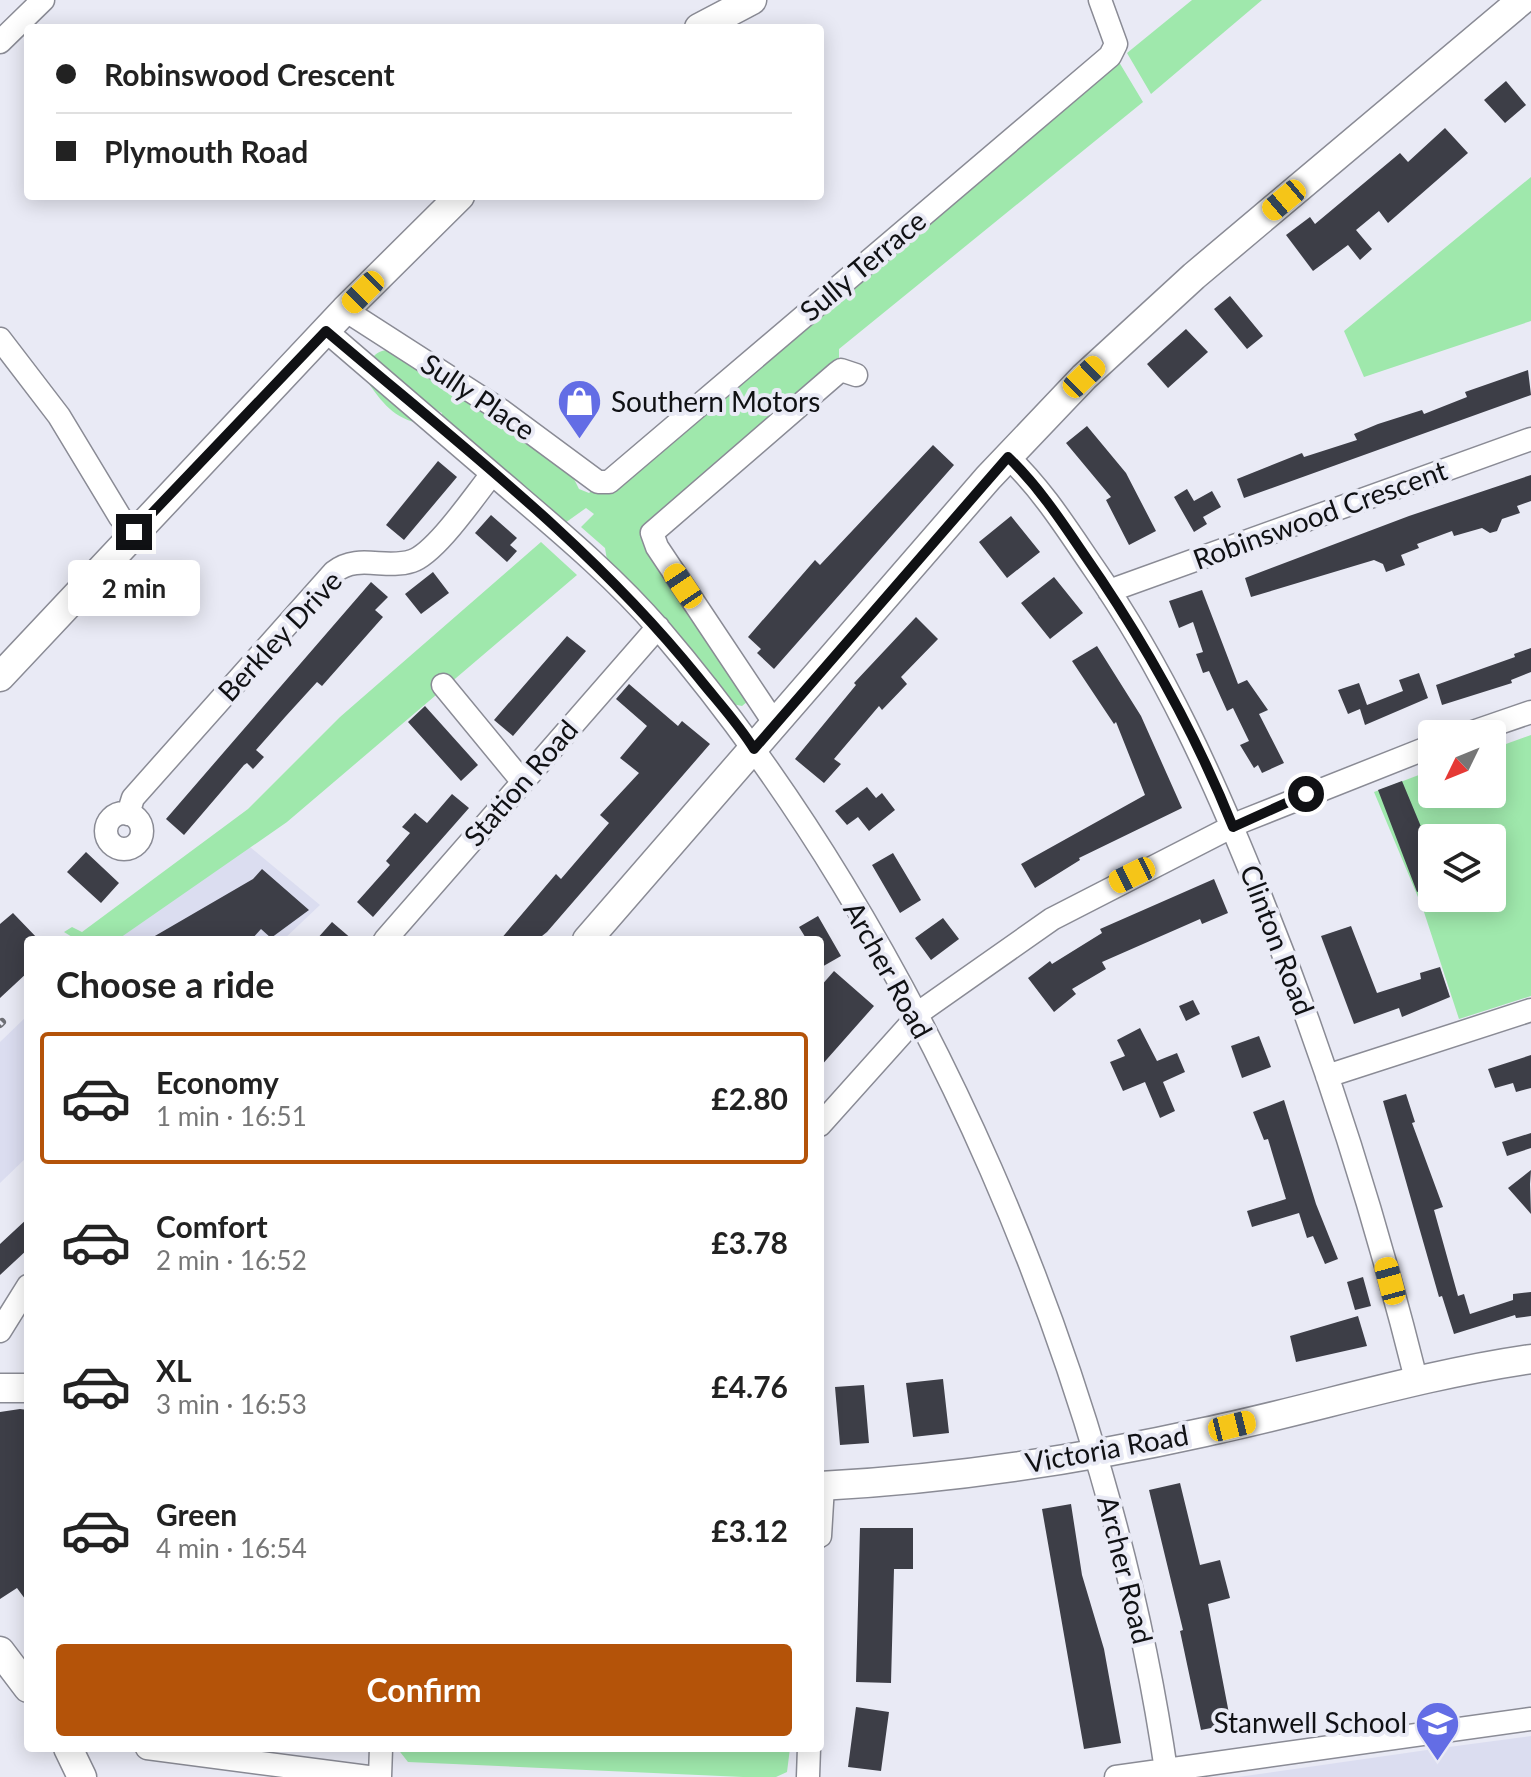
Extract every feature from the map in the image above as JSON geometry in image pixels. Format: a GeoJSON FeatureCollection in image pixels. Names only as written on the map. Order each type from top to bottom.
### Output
{"type":"FeatureCollection","features":[{"type":"Feature","properties":{"kind":"street"},"geometry":{"type":"LineString","coordinates":[[0,42],[43,0]]}},
{"type":"Feature","properties":{"kind":"street"},"geometry":{"type":"LineString","coordinates":[[707,24],[752,0]]}},
{"type":"Feature","properties":{"kind":"street","name":"Sully Terrace"},"geometry":{"type":"LineString","coordinates":[[609,482],[1116,48],[1100,0]]}},
{"type":"Feature","properties":{"kind":"street"},"geometry":{"type":"LineString","coordinates":[[590,936],[1008,457],[1084,377],[1171,295],[1522,0]]}},
{"type":"Feature","properties":{"kind":"street"},"geometry":{"type":"LineString","coordinates":[[0,677],[345,310],[456,200]]}},
{"type":"Feature","properties":{"kind":"street","name":"Sully Place"},"geometry":{"type":"LineString","coordinates":[[345,310],[502,411],[598,482],[609,482]]}},
{"type":"Feature","properties":{"kind":"street","name":"Archer Road"},"geometry":{"type":"LineString","coordinates":[[326,331],[564,533],[658,627],[754,749],[826,858],[916,1017],[1013,1221],[1062,1352],[1095,1453],[1142,1636],[1166,1773]]}},
{"type":"Feature","properties":{"kind":"street"},"geometry":{"type":"LineString","coordinates":[[0,339],[59,416],[120,517],[134,532]]}},
{"type":"Feature","properties":{"kind":"street"},"geometry":{"type":"LineString","coordinates":[[775,724],[657,547],[652,533],[837,373],[841,370],[856,375]]}},
{"type":"Feature","properties":{"kind":"street","name":"Robinswood Crescent"},"geometry":{"type":"LineString","coordinates":[[1109,591],[1531,439]]}},
{"type":"Feature","properties":{"kind":"street","name":"Clinton Road"},"geometry":{"type":"LineString","coordinates":[[1008,457],[1034,485],[1109,591],[1177,706],[1233,827],[1293,977],[1327,1076],[1375,1225],[1416,1379]]}},
{"type":"Feature","properties":{"kind":"street","name":"Berkley Drive"},"geometry":{"type":"LineString","coordinates":[[128,814],[133,798],[334,572],[351,562],[407,562],[417,559],[492,474]]}},
{"type":"Feature","properties":{"kind":"street","name":"Station Road"},"geometry":{"type":"LineString","coordinates":[[388,936],[658,627]]}},
{"type":"Feature","properties":{"kind":"street"},"geometry":{"type":"LineString","coordinates":[[443,685],[522,781]]}},
{"type":"Feature","properties":{"kind":"street"},"geometry":{"type":"LineString","coordinates":[[1506,721],[1531,712]]}},
{"type":"Feature","properties":{"kind":"street"},"geometry":{"type":"LineString","coordinates":[[824,1120],[916,1017],[981,966],[1052,919],[1113,885],[1233,827],[1345,778],[1418,751]]}},
{"type":"Feature","properties":{"kind":"street"},"geometry":{"type":"LineString","coordinates":[[1327,1076],[1531,1010]]}},
{"type":"Feature","properties":{"kind":"street"},"geometry":{"type":"LineString","coordinates":[[0,1331],[24,1292]]}},
{"type":"Feature","properties":{"kind":"street","name":"Victoria Road"},"geometry":{"type":"LineString","coordinates":[[824,1486],[922,1478],[1095,1453],[1206,1432],[1416,1379],[1531,1359]]}},
{"type":"Feature","properties":{"kind":"street"},"geometry":{"type":"LineString","coordinates":[[0,1388],[24,1388]]}},
{"type":"Feature","properties":{"kind":"street"},"geometry":{"type":"LineString","coordinates":[[0,1651],[24,1683]]}},
{"type":"Feature","properties":{"kind":"street"},"geometry":{"type":"LineString","coordinates":[[1116,1777],[1166,1773],[1531,1719]]}},
{"type":"Feature","properties":{"kind":"street"},"geometry":{"type":"LineString","coordinates":[[70,1752],[82,1777]]}},
{"type":"Feature","properties":{"kind":"street"},"geometry":{"type":"LineString","coordinates":[[177,1752],[368,1777]]}},
{"type":"Feature","properties":{"kind":"street"},"geometry":{"type":"LineString","coordinates":[[380,1777],[381,1752]]}},
{"type":"Feature","properties":{"kind":"street"},"geometry":{"type":"LineString","coordinates":[[808,1777],[809,1752]]}},
{"type":"Feature","properties":{"kind":"shaded area"},"geometry":{"type":"Polygon","coordinates":[[[250,847],[320,905],[287,936],[121,936],[190,884],[250,847]]]}},
{"type":"Feature","properties":{"kind":"shaded area"},"geometry":{"type":"Polygon","coordinates":[[[24,1019],[24,1160],[0,1183],[0,1042],[24,1019]]]}},
{"type":"Feature","properties":{"kind":"shaded area","name":"Stanwell School"},"geometry":{"type":"Polygon","coordinates":[[[1531,1736],[1531,1777],[1238,1777],[1441,1748],[1531,1736]]]}},
{"type":"Feature","properties":{"kind":"green space"},"geometry":{"type":"Polygon","coordinates":[[[1192,0],[1262,0],[1151,94],[1127,53],[1192,0]]]}},
{"type":"Feature","properties":{"kind":"green space"},"geometry":{"type":"Polygon","coordinates":[[[1119,62],[1143,102],[839,349],[839,359],[690,485],[690,503],[665,535],[680,571],[754,696],[742,706],[732,704],[608,566],[605,548],[581,527],[594,514],[586,508],[565,523],[443,425],[442,413],[424,402],[417,423],[408,420],[386,406],[364,377],[373,357],[381,351],[394,349],[484,406],[488,418],[509,433],[522,432],[570,471],[579,489],[589,493],[1119,62]]]}},
{"type":"Feature","properties":{"kind":"green space"},"geometry":{"type":"Polygon","coordinates":[[[1531,177],[1531,321],[1364,377],[1344,331],[1531,177]]]}},
{"type":"Feature","properties":{"kind":"green space"},"geometry":{"type":"Polygon","coordinates":[[[541,542],[577,575],[287,822],[123,936],[70,936],[64,932],[72,927],[82,932],[248,809],[340,717],[541,542]]]}},
{"type":"Feature","properties":{"kind":"green space"},"geometry":{"type":"Polygon","coordinates":[[[1531,735],[1531,996],[1459,1019],[1424,912],[1506,912],[1506,824],[1418,824],[1418,897],[1374,792],[1418,775],[1418,808],[1506,808],[1506,744],[1531,735]]]}},
{"type":"Feature","properties":{"kind":"green space"},"geometry":{"type":"Polygon","coordinates":[[[400,1752],[790,1752],[787,1772],[776,1777],[408,1762],[400,1752]]]}},
{"type":"Feature","properties":{"kind":"building"},"geometry":{"type":"Polygon","coordinates":[[[1506,81],[1526,105],[1505,123],[1484,100],[1506,81]]]}},
{"type":"Feature","properties":{"kind":"building"},"geometry":{"type":"Polygon","coordinates":[[[1445,128],[1468,153],[1388,223],[1379,211],[1356,230],[1372,249],[1360,260],[1348,245],[1313,271],[1286,235],[1310,217],[1315,224],[1400,153],[1408,162],[1445,128]]]}},
{"type":"Feature","properties":{"kind":"building"},"geometry":{"type":"Polygon","coordinates":[[[1230,296],[1263,336],[1247,349],[1214,309],[1230,296]]]}},
{"type":"Feature","properties":{"kind":"building"},"geometry":{"type":"Polygon","coordinates":[[[1186,329],[1208,352],[1168,388],[1147,364],[1186,329]]]}},
{"type":"Feature","properties":{"kind":"building"},"geometry":{"type":"Polygon","coordinates":[[[1528,370],[1531,395],[1244,498],[1237,479],[1302,453],[1304,457],[1357,440],[1354,434],[1378,424],[1422,410],[1424,414],[1467,397],[1465,392],[1528,370]]]}},
{"type":"Feature","properties":{"kind":"building"},"geometry":{"type":"Polygon","coordinates":[[[1087,426],[1126,473],[1156,531],[1129,545],[1106,500],[1111,497],[1066,443],[1087,426]]]}},
{"type":"Feature","properties":{"kind":"building"},"geometry":{"type":"Polygon","coordinates":[[[933,445],[954,465],[774,669],[757,653],[761,649],[748,637],[815,560],[820,565],[933,445]]]}},
{"type":"Feature","properties":{"kind":"building"},"geometry":{"type":"Polygon","coordinates":[[[438,461],[457,477],[404,540],[386,525],[438,461]]]}},
{"type":"Feature","properties":{"kind":"building"},"geometry":{"type":"Polygon","coordinates":[[[1531,475],[1531,501],[1517,506],[1520,513],[1502,519],[1497,531],[1490,533],[1482,528],[1454,536],[1452,531],[1417,544],[1419,548],[1401,555],[1405,565],[1386,572],[1383,564],[1374,560],[1251,597],[1245,578],[1409,516],[1531,475]]]}},
{"type":"Feature","properties":{"kind":"building"},"geometry":{"type":"Polygon","coordinates":[[[1187,489],[1194,501],[1212,491],[1221,507],[1203,517],[1207,524],[1194,532],[1174,497],[1187,489]]]}},
{"type":"Feature","properties":{"kind":"building"},"geometry":{"type":"Polygon","coordinates":[[[491,515],[517,538],[510,545],[517,551],[507,562],[475,533],[491,515]]]}},
{"type":"Feature","properties":{"kind":"building"},"geometry":{"type":"Polygon","coordinates":[[[1011,516],[1040,552],[1007,578],[979,542],[1011,516]]]}},
{"type":"Feature","properties":{"kind":"building"},"geometry":{"type":"Polygon","coordinates":[[[433,572],[449,593],[421,614],[405,594],[433,572]]]}},
{"type":"Feature","properties":{"kind":"building"},"geometry":{"type":"Polygon","coordinates":[[[1054,577],[1083,613],[1050,639],[1021,603],[1054,577]]]}},
{"type":"Feature","properties":{"kind":"building"},"geometry":{"type":"Polygon","coordinates":[[[371,582],[388,597],[375,610],[383,617],[322,686],[317,682],[256,750],[264,757],[253,769],[247,763],[244,765],[184,835],[166,819],[371,582]]]}},
{"type":"Feature","properties":{"kind":"building"},"geometry":{"type":"Polygon","coordinates":[[[1202,590],[1238,684],[1247,680],[1268,710],[1259,714],[1284,763],[1262,773],[1258,765],[1254,768],[1240,745],[1249,741],[1233,708],[1227,711],[1209,671],[1203,673],[1196,654],[1203,652],[1193,622],[1179,628],[1169,601],[1202,590]]]}},
{"type":"Feature","properties":{"kind":"building"},"geometry":{"type":"Polygon","coordinates":[[[916,617],[938,639],[901,677],[907,684],[882,710],[879,706],[834,759],[841,764],[824,783],[795,759],[856,685],[854,683],[916,617]]]}},
{"type":"Feature","properties":{"kind":"building"},"geometry":{"type":"Polygon","coordinates":[[[567,636],[586,651],[513,736],[494,720],[567,636]]]}},
{"type":"Feature","properties":{"kind":"building"},"geometry":{"type":"Polygon","coordinates":[[[1097,646],[1141,716],[1182,808],[1079,858],[1035,888],[1021,864],[1145,795],[1116,722],[1114,724],[1072,661],[1097,646]]]}},
{"type":"Feature","properties":{"kind":"building"},"geometry":{"type":"Polygon","coordinates":[[[1531,648],[1531,672],[1511,680],[1512,683],[1442,705],[1436,685],[1515,657],[1514,654],[1531,648]]]}},
{"type":"Feature","properties":{"kind":"building"},"geometry":{"type":"Polygon","coordinates":[[[1419,673],[1428,698],[1365,725],[1360,709],[1348,714],[1338,690],[1359,683],[1367,705],[1403,691],[1399,680],[1419,673]]]}},
{"type":"Feature","properties":{"kind":"building"},"geometry":{"type":"Polygon","coordinates":[[[629,684],[678,726],[682,721],[710,744],[547,932],[542,936],[503,936],[556,874],[561,879],[609,823],[600,815],[639,773],[620,758],[647,726],[616,699],[629,684]]]}},
{"type":"Feature","properties":{"kind":"building"},"geometry":{"type":"Polygon","coordinates":[[[425,706],[478,765],[461,781],[408,722],[425,706]]]}},
{"type":"Feature","properties":{"kind":"building"},"geometry":{"type":"Polygon","coordinates":[[[1402,781],[1420,824],[1417,892],[1378,790],[1402,781]]]}},
{"type":"Feature","properties":{"kind":"building"},"geometry":{"type":"Polygon","coordinates":[[[867,787],[876,798],[882,793],[895,810],[869,831],[858,817],[847,825],[835,811],[867,787]]]}},
{"type":"Feature","properties":{"kind":"building"},"geometry":{"type":"Polygon","coordinates":[[[452,794],[469,808],[373,917],[357,902],[390,865],[386,861],[410,833],[402,827],[415,813],[427,823],[452,794]]]}},
{"type":"Feature","properties":{"kind":"building"},"geometry":{"type":"Polygon","coordinates":[[[86,852],[119,883],[101,903],[67,872],[86,852]]]}},
{"type":"Feature","properties":{"kind":"building"},"geometry":{"type":"Polygon","coordinates":[[[893,853],[921,900],[900,913],[872,865],[893,853]]]}},
{"type":"Feature","properties":{"kind":"building"},"geometry":{"type":"Polygon","coordinates":[[[262,869],[309,910],[274,936],[261,929],[255,936],[155,936],[253,879],[262,869]]]}},
{"type":"Feature","properties":{"kind":"building"},"geometry":{"type":"Polygon","coordinates":[[[1214,879],[1228,913],[1202,924],[1200,919],[1102,962],[1106,969],[1072,989],[1076,994],[1054,1012],[1028,978],[1050,961],[1052,964],[1102,933],[1100,929],[1214,879]]]}},
{"type":"Feature","properties":{"kind":"building"},"geometry":{"type":"Polygon","coordinates":[[[13,913],[35,936],[24,936],[24,976],[0,998],[0,924],[13,913]]]}},
{"type":"Feature","properties":{"kind":"building"},"geometry":{"type":"Polygon","coordinates":[[[818,916],[841,956],[824,966],[824,936],[805,936],[799,927],[818,916]]]}},
{"type":"Feature","properties":{"kind":"building"},"geometry":{"type":"Polygon","coordinates":[[[943,918],[959,939],[931,960],[915,938],[943,918]]]}},
{"type":"Feature","properties":{"kind":"building"},"geometry":{"type":"Polygon","coordinates":[[[332,922],[348,936],[320,936],[332,922]]]}},
{"type":"Feature","properties":{"kind":"building"},"geometry":{"type":"Polygon","coordinates":[[[1351,926],[1377,993],[1421,979],[1420,973],[1440,967],[1450,997],[1402,1017],[1399,1008],[1354,1024],[1321,936],[1351,926]]]}},
{"type":"Feature","properties":{"kind":"building"},"geometry":{"type":"Polygon","coordinates":[[[834,971],[874,1006],[824,1062],[824,982],[834,971]]]}},
{"type":"Feature","properties":{"kind":"building"},"geometry":{"type":"Polygon","coordinates":[[[1193,1000],[1200,1014],[1186,1021],[1179,1006],[1193,1000]]]}},
{"type":"Feature","properties":{"kind":"building"},"geometry":{"type":"Polygon","coordinates":[[[1140,1028],[1157,1061],[1177,1053],[1185,1072],[1163,1082],[1175,1111],[1160,1118],[1145,1082],[1123,1091],[1110,1062],[1125,1056],[1117,1040],[1140,1028]]]}},
{"type":"Feature","properties":{"kind":"building"},"geometry":{"type":"Polygon","coordinates":[[[1259,1036],[1271,1067],[1242,1078],[1231,1046],[1259,1036]]]}},
{"type":"Feature","properties":{"kind":"building"},"geometry":{"type":"Polygon","coordinates":[[[1531,1055],[1531,1088],[1516,1092],[1513,1083],[1495,1088],[1488,1069],[1531,1055]]]}},
{"type":"Feature","properties":{"kind":"building"},"geometry":{"type":"Polygon","coordinates":[[[1406,1094],[1415,1122],[1412,1123],[1443,1207],[1434,1210],[1458,1296],[1464,1294],[1470,1314],[1513,1300],[1513,1294],[1531,1292],[1531,1316],[1516,1318],[1515,1315],[1454,1334],[1442,1296],[1439,1297],[1383,1101],[1406,1094]]]}},
{"type":"Feature","properties":{"kind":"building"},"geometry":{"type":"Polygon","coordinates":[[[1284,1100],[1316,1204],[1338,1259],[1325,1264],[1313,1236],[1307,1238],[1299,1213],[1252,1227],[1247,1211],[1286,1199],[1268,1139],[1264,1140],[1253,1112],[1284,1100]]]}},
{"type":"Feature","properties":{"kind":"building"},"geometry":{"type":"Polygon","coordinates":[[[1531,1133],[1531,1148],[1507,1156],[1502,1142],[1531,1133]]]}},
{"type":"Feature","properties":{"kind":"building"},"geometry":{"type":"Polygon","coordinates":[[[1531,1170],[1530,1184],[1531,1214],[1508,1188],[1531,1170]]]}},
{"type":"Feature","properties":{"kind":"building"},"geometry":{"type":"Polygon","coordinates":[[[24,1222],[24,1253],[0,1275],[0,1244],[24,1222]]]}},
{"type":"Feature","properties":{"kind":"building"},"geometry":{"type":"Polygon","coordinates":[[[1363,1277],[1371,1306],[1355,1310],[1347,1282],[1363,1277]]]}},
{"type":"Feature","properties":{"kind":"building"},"geometry":{"type":"Polygon","coordinates":[[[1358,1316],[1367,1346],[1296,1362],[1290,1336],[1358,1316]]]}},
{"type":"Feature","properties":{"kind":"building"},"geometry":{"type":"Polygon","coordinates":[[[943,1379],[949,1433],[913,1437],[906,1383],[943,1379]]]}},
{"type":"Feature","properties":{"kind":"building"},"geometry":{"type":"Polygon","coordinates":[[[864,1385],[869,1443],[840,1445],[835,1387],[864,1385]]]}},
{"type":"Feature","properties":{"kind":"building"},"geometry":{"type":"Polygon","coordinates":[[[24,1410],[24,1598],[17,1588],[0,1599],[0,1412],[24,1410]]]}},
{"type":"Feature","properties":{"kind":"building"},"geometry":{"type":"Polygon","coordinates":[[[1180,1483],[1200,1565],[1220,1560],[1230,1598],[1208,1604],[1231,1724],[1201,1730],[1180,1631],[1183,1630],[1149,1490],[1180,1483]]]}},
{"type":"Feature","properties":{"kind":"building"},"geometry":{"type":"Polygon","coordinates":[[[1071,1504],[1082,1575],[1104,1649],[1121,1743],[1084,1749],[1042,1509],[1071,1504]]]}},
{"type":"Feature","properties":{"kind":"building"},"geometry":{"type":"Polygon","coordinates":[[[860,1528],[913,1528],[913,1569],[894,1569],[891,1683],[856,1682],[860,1528]]]}},
{"type":"Feature","properties":{"kind":"building"},"geometry":{"type":"Polygon","coordinates":[[[856,1707],[889,1712],[881,1771],[848,1767],[856,1707]]]}},
{"type":"Feature","properties":{"kind":"place","name":"Southern Motors"},"geometry":{"type":"Point","coordinates":[580,441]}},
{"type":"Feature","properties":{"kind":"place","name":"Stanwell School"},"geometry":{"type":"Point","coordinates":[1438,1762]}},
{"type":"Feature","properties":{"kind":"route"},"geometry":{"type":"LineString","coordinates":[[134,532],[326,331],[564,533],[658,627],[754,749],[1008,457],[1054,511],[1130,624],[1177,706],[1233,827],[1306,794]]}}]}
